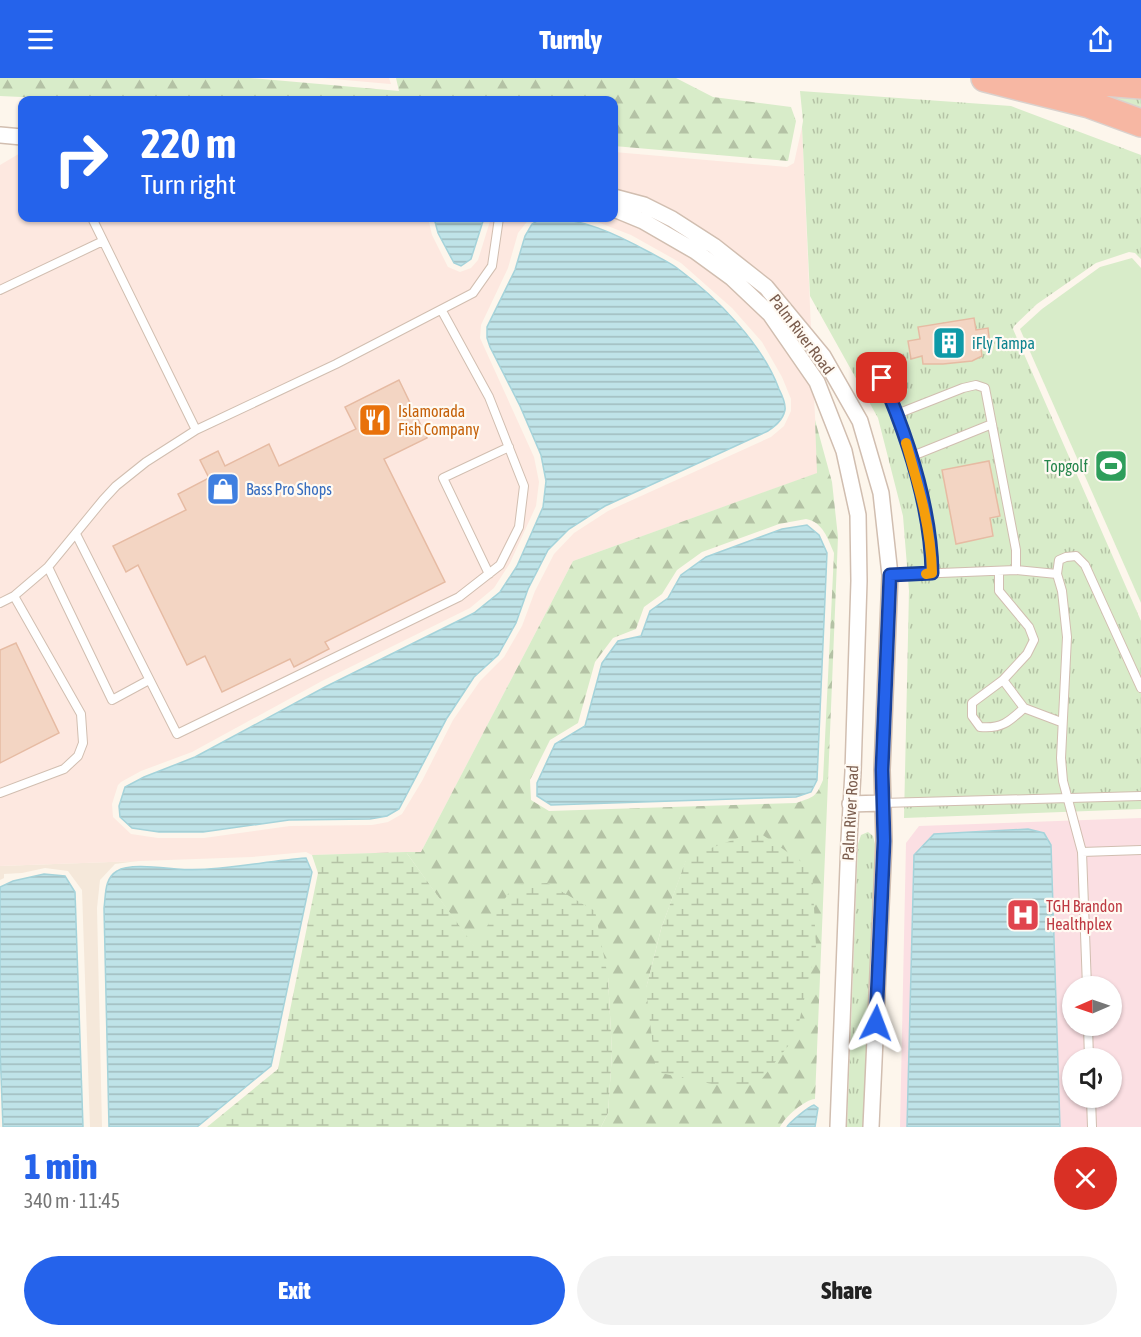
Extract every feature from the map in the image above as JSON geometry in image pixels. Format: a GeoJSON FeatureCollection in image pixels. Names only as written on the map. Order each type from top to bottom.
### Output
{"type":"FeatureCollection","features":[{"type":"Feature","properties":{"kind":"highway"},"geometry":{"type":"LineString","coordinates":[[985,78],[1089,104],[1141,123]]}},
{"type":"Feature","properties":{"kind":"highway"},"geometry":{"type":"LineString","coordinates":[[1053,78],[1141,85]]}},
{"type":"Feature","properties":{"kind":"street"},"geometry":{"type":"LineString","coordinates":[[0,135],[18,137]]}},
{"type":"Feature","properties":{"kind":"street","name":"Palm River Road"},"geometry":{"type":"LineString","coordinates":[[618,198],[644,205],[672,219],[714,246],[766,286],[823,356],[860,421],[880,493],[890,575],[882,770],[884,841],[871,1127]]}},
{"type":"Feature","properties":{"kind":"street","name":"Palm River Road"},"geometry":{"type":"LineString","coordinates":[[618,211],[643,221],[695,251],[732,278],[770,314],[817,382],[844,451],[858,514],[858,605],[838,1127]]}},
{"type":"Feature","properties":{"kind":"street"},"geometry":{"type":"LineString","coordinates":[[850,804],[882,803]]}},
{"type":"Feature","properties":{"kind":"lane"},"geometry":{"type":"LineString","coordinates":[[94,222],[196,430]]}},
{"type":"Feature","properties":{"kind":"lane"},"geometry":{"type":"LineString","coordinates":[[0,603],[15,596],[48,567],[116,486],[146,462],[196,430],[301,381],[473,293],[492,266],[500,222]]}},
{"type":"Feature","properties":{"kind":"lane"},"geometry":{"type":"LineString","coordinates":[[0,290],[103,241]]}},
{"type":"Feature","properties":{"kind":"lane"},"geometry":{"type":"LineString","coordinates":[[76,534],[177,734],[459,597],[500,565],[519,527],[524,486],[489,397],[442,310]]}},
{"type":"Feature","properties":{"kind":"lane"},"geometry":{"type":"LineString","coordinates":[[882,378],[897,414],[927,523],[931,544],[932,573]]}},
{"type":"Feature","properties":{"kind":"lane"},"geometry":{"type":"LineString","coordinates":[[897,414],[976,385],[985,388],[1016,550],[1016,570]]}},
{"type":"Feature","properties":{"kind":"lane"},"geometry":{"type":"LineString","coordinates":[[910,457],[992,424]]}},
{"type":"Feature","properties":{"kind":"lane"},"geometry":{"type":"LineString","coordinates":[[489,574],[443,478],[509,447]]}},
{"type":"Feature","properties":{"kind":"lane"},"geometry":{"type":"LineString","coordinates":[[1087,976],[1082,852],[1063,781],[1061,758],[1067,637],[1062,591],[1057,574],[1059,560],[1076,556],[1085,565],[1141,688]]}},
{"type":"Feature","properties":{"kind":"lane"},"geometry":{"type":"LineString","coordinates":[[48,567],[112,700],[149,680]]}},
{"type":"Feature","properties":{"kind":"lane"},"geometry":{"type":"LineString","coordinates":[[890,575],[1016,570],[1057,574]]}},
{"type":"Feature","properties":{"kind":"lane"},"geometry":{"type":"LineString","coordinates":[[999,571],[999,591],[1029,627],[1034,640],[1027,654],[1003,680],[972,703],[972,716],[980,727],[992,728],[1009,722],[1024,708]]}},
{"type":"Feature","properties":{"kind":"lane"},"geometry":{"type":"LineString","coordinates":[[0,793],[63,769],[78,756],[83,743],[81,714],[15,596]]}},
{"type":"Feature","properties":{"kind":"lane"},"geometry":{"type":"LineString","coordinates":[[1003,680],[1024,708],[1061,722]]}},
{"type":"Feature","properties":{"kind":"lane"},"geometry":{"type":"LineString","coordinates":[[882,803],[1141,796]]}},
{"type":"Feature","properties":{"kind":"lane"},"geometry":{"type":"LineString","coordinates":[[1082,852],[1141,850]]}},
{"type":"Feature","properties":{"kind":"lane"},"geometry":{"type":"LineString","coordinates":[[1091,1108],[1092,1127]]}},
{"type":"Feature","properties":{"kind":"shaded area"},"geometry":{"type":"Polygon","coordinates":[[[322,78],[389,78],[391,84],[390,84],[322,78]]]}},
{"type":"Feature","properties":{"kind":"shaded area"},"geometry":{"type":"Polygon","coordinates":[[[802,127],[811,329],[772,282],[720,241],[676,212],[647,199],[618,190],[618,152],[787,167],[794,163],[802,127]]]}},
{"type":"Feature","properties":{"kind":"shaded area"},"geometry":{"type":"Polygon","coordinates":[[[18,154],[18,222],[429,222],[432,235],[448,267],[460,272],[471,268],[478,260],[490,222],[527,222],[518,233],[508,268],[481,325],[480,338],[534,457],[539,482],[536,506],[510,563],[494,588],[470,608],[322,681],[192,752],[141,771],[121,782],[112,804],[113,817],[131,834],[158,838],[204,838],[290,826],[372,825],[388,822],[402,814],[422,781],[453,720],[480,681],[504,657],[522,626],[535,591],[554,554],[574,533],[608,511],[771,437],[784,426],[791,411],[791,399],[782,377],[762,342],[732,308],[681,263],[631,235],[597,222],[618,222],[618,219],[690,257],[726,283],[764,318],[810,385],[814,397],[818,473],[573,561],[421,852],[312,855],[306,852],[252,857],[0,866],[0,165],[18,154]]]}},
{"type":"Feature","properties":{"kind":"shaded area","name":"TGH Brandon Healthplex"},"geometry":{"type":"Polygon","coordinates":[[[1141,818],[1141,1127],[900,1127],[906,843],[919,826],[1141,818]]]}},
{"type":"Feature","properties":{"kind":"shaded area"},"geometry":{"type":"Polygon","coordinates":[[[138,861],[115,864],[100,880],[97,908],[102,1127],[90,1127],[82,890],[68,871],[45,868],[4,874],[4,878],[0,880],[0,866],[138,861]]]}},
{"type":"Feature","properties":{"kind":"green space"},"geometry":{"type":"Polygon","coordinates":[[[0,78],[250,78],[399,91],[396,78],[676,78],[713,97],[791,107],[796,121],[788,161],[618,146],[618,96],[0,96],[0,78]]]}},
{"type":"Feature","properties":{"kind":"green space"},"geometry":{"type":"Polygon","coordinates":[[[1081,87],[1141,93],[1141,117],[1081,87]]]}},
{"type":"Feature","properties":{"kind":"green space"},"geometry":{"type":"Polygon","coordinates":[[[800,91],[1011,106],[1141,155],[1141,259],[1135,253],[1129,252],[1096,263],[1037,304],[1013,329],[1141,621],[1141,809],[904,818],[909,591],[903,516],[878,418],[810,296],[800,91]]]}},
{"type":"Feature","properties":{"kind":"green space","name":"Topgolf"},"geometry":{"type":"Polygon","coordinates":[[[1132,258],[1141,268],[1141,603],[1020,329],[1042,309],[1100,267],[1132,258]]]}},
{"type":"Feature","properties":{"kind":"green space"},"geometry":{"type":"Polygon","coordinates":[[[815,420],[832,482],[838,537],[815,1099],[795,1110],[780,1127],[601,1127],[608,1113],[612,1053],[608,977],[474,947],[406,852],[421,852],[573,561],[817,473],[815,420]],[[806,519],[779,524],[702,552],[677,570],[662,594],[644,607],[636,629],[613,638],[595,662],[578,723],[550,740],[530,780],[531,800],[549,811],[796,803],[811,798],[816,793],[823,780],[834,553],[821,527],[806,519]],[[687,858],[661,929],[646,989],[687,858]]]}},
{"type":"Feature","properties":{"kind":"green space"},"geometry":{"type":"Polygon","coordinates":[[[757,831],[812,869],[816,946],[796,1036],[757,1085],[721,1086],[656,1072],[646,989],[661,929],[687,857],[757,831]]]}},
{"type":"Feature","properties":{"kind":"green space"},"geometry":{"type":"Polygon","coordinates":[[[868,832],[873,836],[875,844],[864,1127],[847,1127],[858,844],[861,835],[868,832]]]}},
{"type":"Feature","properties":{"kind":"green space"},"geometry":{"type":"Polygon","coordinates":[[[406,852],[474,946],[514,885],[547,883],[595,911],[608,977],[612,1053],[608,1113],[601,1127],[207,1127],[278,1069],[318,873],[312,855],[406,852]]]}},
{"type":"Feature","properties":{"kind":"water"},"geometry":{"type":"Polygon","coordinates":[[[435,222],[483,222],[471,259],[461,266],[454,263],[438,233],[435,222]]]}},
{"type":"Feature","properties":{"kind":"water"},"geometry":{"type":"Polygon","coordinates":[[[535,222],[578,222],[598,228],[637,245],[677,268],[722,307],[750,338],[771,372],[782,396],[785,410],[781,420],[768,431],[605,506],[569,529],[548,550],[528,589],[516,623],[498,655],[474,677],[447,718],[399,809],[387,816],[370,819],[289,820],[203,832],[159,832],[132,828],[120,817],[119,806],[125,787],[195,757],[325,687],[474,613],[500,592],[517,566],[543,507],[546,481],[541,455],[487,338],[487,327],[515,270],[525,236],[535,222]]]}},
{"type":"Feature","properties":{"kind":"water"},"geometry":{"type":"Polygon","coordinates":[[[807,525],[819,535],[827,553],[817,780],[811,792],[796,797],[551,805],[537,796],[537,783],[555,744],[585,726],[602,663],[618,641],[641,636],[650,611],[668,598],[681,575],[706,557],[782,529],[807,525]]]}},
{"type":"Feature","properties":{"kind":"water","name":"TGH Brandon Healthplex"},"geometry":{"type":"Polygon","coordinates":[[[1028,829],[1044,833],[1051,845],[1060,1127],[907,1127],[914,855],[934,834],[1028,829]]]}},
{"type":"Feature","properties":{"kind":"water"},"geometry":{"type":"Polygon","coordinates":[[[306,858],[312,872],[271,1066],[197,1127],[109,1127],[104,908],[106,887],[110,878],[117,871],[129,867],[193,870],[306,858]]]}},
{"type":"Feature","properties":{"kind":"water"},"geometry":{"type":"Polygon","coordinates":[[[44,874],[65,876],[75,892],[83,1127],[3,1127],[0,1049],[0,887],[13,881],[44,874]]]}},
{"type":"Feature","properties":{"kind":"water"},"geometry":{"type":"Polygon","coordinates":[[[814,1105],[818,1108],[815,1127],[787,1127],[799,1115],[814,1105]]]}},
{"type":"Feature","properties":{"kind":"building","name":"iFly Tampa"},"geometry":{"type":"Polygon","coordinates":[[[974,318],[976,330],[988,328],[990,346],[981,348],[982,356],[972,361],[943,364],[923,364],[922,356],[911,359],[908,341],[920,339],[918,327],[974,318]]]}},
{"type":"Feature","properties":{"kind":"building"},"geometry":{"type":"Polygon","coordinates":[[[399,380],[427,438],[384,459],[445,582],[325,642],[329,649],[294,667],[290,659],[222,692],[205,656],[187,665],[138,565],[126,572],[113,546],[186,510],[178,494],[209,478],[200,460],[218,451],[225,466],[269,444],[279,466],[356,429],[345,407],[399,380]]]}},
{"type":"Feature","properties":{"kind":"building"},"geometry":{"type":"Polygon","coordinates":[[[989,461],[1000,516],[990,518],[993,536],[956,544],[942,470],[989,461]]]}},
{"type":"Feature","properties":{"kind":"building"},"geometry":{"type":"Polygon","coordinates":[[[16,643],[59,733],[0,763],[0,650],[16,643]]]}},
{"type":"Feature","properties":{"kind":"slow traffic"},"geometry":{"type":"LineString","coordinates":[[906,443],[923,501],[931,544],[932,573],[926,574]]}},
{"type":"Feature","properties":{"kind":"place","name":"iFly Tampa"},"geometry":{"type":"Point","coordinates":[949,343]}},
{"type":"Feature","properties":{"kind":"place","name":"Islamorada Fish Company"},"geometry":{"type":"Point","coordinates":[375,420]}},
{"type":"Feature","properties":{"kind":"place","name":"Topgolf"},"geometry":{"type":"Point","coordinates":[1111,466]}},
{"type":"Feature","properties":{"kind":"place","name":"Bass Pro Shops"},"geometry":{"type":"Point","coordinates":[223,489]}},
{"type":"Feature","properties":{"kind":"place","name":"TGH Brandon Healthplex"},"geometry":{"type":"Point","coordinates":[1023,915]}},
{"type":"Feature","properties":{"kind":"route"},"geometry":{"type":"LineString","coordinates":[[876,1023],[884,841],[882,770],[890,575],[932,573],[931,544],[923,501],[897,414],[882,378]]}}]}
